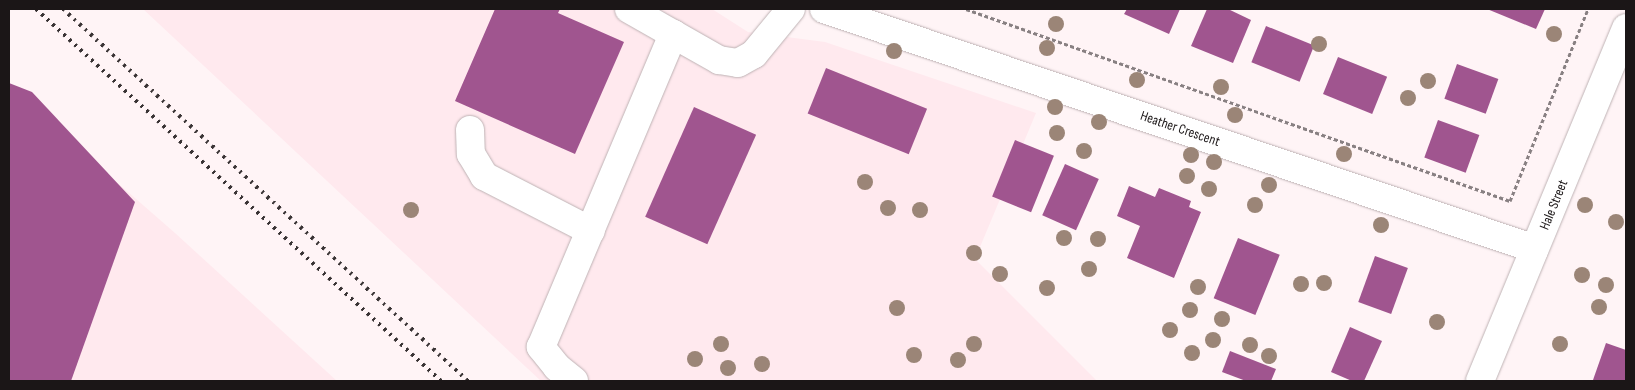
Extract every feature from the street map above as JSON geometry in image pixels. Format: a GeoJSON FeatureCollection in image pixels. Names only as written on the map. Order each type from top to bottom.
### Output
{"type":"FeatureCollection","features":[{"type":"Feature","properties":{"kind":"street"},"geometry":{"type":"LineString","coordinates":[[628,9],[719,60],[738,63],[754,54],[791,9]]}},
{"type":"Feature","properties":{"kind":"street","name":"Heather Crescent"},"geometry":{"type":"LineString","coordinates":[[824,9],[1535,249]]}},
{"type":"Feature","properties":{"kind":"street","name":"Hale Street"},"geometry":{"type":"LineString","coordinates":[[1480,381],[1626,28]]}},
{"type":"Feature","properties":{"kind":"street"},"geometry":{"type":"LineString","coordinates":[[574,381],[557,367],[541,347],[672,34]]}},
{"type":"Feature","properties":{"kind":"street"},"geometry":{"type":"LineString","coordinates":[[470,130],[471,154],[484,176],[591,231]]}},
{"type":"Feature","properties":{"kind":"path"},"geometry":{"type":"LineString","coordinates":[[966,9],[1510,201],[1588,9]]}},
{"type":"Feature","properties":{"kind":"shaded area"},"geometry":{"type":"Polygon","coordinates":[[[143,9],[712,9],[748,32],[825,42],[1036,113],[975,259],[1097,381],[541,381],[143,9]]]}},
{"type":"Feature","properties":{"kind":"shaded area"},"geometry":{"type":"Polygon","coordinates":[[[9,88],[175,233],[337,381],[9,381],[9,88]]]}},
{"type":"Feature","properties":{"kind":"building"},"geometry":{"type":"Polygon","coordinates":[[[495,9],[560,9],[558,13],[624,42],[575,154],[455,101],[495,9]]]}},
{"type":"Feature","properties":{"kind":"building"},"geometry":{"type":"Polygon","coordinates":[[[1127,9],[1180,9],[1169,34],[1124,14],[1127,9]]]}},
{"type":"Feature","properties":{"kind":"building"},"geometry":{"type":"Polygon","coordinates":[[[1207,9],[1228,9],[1251,20],[1233,63],[1191,46],[1207,9]]]}},
{"type":"Feature","properties":{"kind":"building"},"geometry":{"type":"Polygon","coordinates":[[[1487,9],[1545,9],[1536,29],[1487,9]]]}},
{"type":"Feature","properties":{"kind":"building"},"geometry":{"type":"Polygon","coordinates":[[[1266,26],[1314,45],[1300,82],[1251,62],[1266,26]]]}},
{"type":"Feature","properties":{"kind":"building"},"geometry":{"type":"Polygon","coordinates":[[[1338,57],[1387,77],[1372,114],[1323,94],[1338,57]]]}},
{"type":"Feature","properties":{"kind":"building"},"geometry":{"type":"Polygon","coordinates":[[[1457,64],[1498,79],[1486,114],[1444,99],[1457,64]]]}},
{"type":"Feature","properties":{"kind":"building"},"geometry":{"type":"Polygon","coordinates":[[[826,68],[927,109],[909,154],[808,113],[826,68]]]}},
{"type":"Feature","properties":{"kind":"building"},"geometry":{"type":"Polygon","coordinates":[[[9,83],[32,92],[135,202],[71,381],[9,381],[9,83]]]}},
{"type":"Feature","properties":{"kind":"building"},"geometry":{"type":"Polygon","coordinates":[[[694,107],[756,135],[707,244],[645,217],[694,107]]]}},
{"type":"Feature","properties":{"kind":"building"},"geometry":{"type":"Polygon","coordinates":[[[1438,120],[1479,135],[1466,173],[1424,158],[1438,120]]]}},
{"type":"Feature","properties":{"kind":"building"},"geometry":{"type":"Polygon","coordinates":[[[1015,140],[1054,156],[1031,212],[992,197],[1015,140]]]}},
{"type":"Feature","properties":{"kind":"building"},"geometry":{"type":"Polygon","coordinates":[[[1065,164],[1099,179],[1076,230],[1042,215],[1065,164]]]}},
{"type":"Feature","properties":{"kind":"building"},"geometry":{"type":"Polygon","coordinates":[[[1129,186],[1155,197],[1159,188],[1191,201],[1189,207],[1201,212],[1174,278],[1127,258],[1140,226],[1117,216],[1129,186]]]}},
{"type":"Feature","properties":{"kind":"building"},"geometry":{"type":"Polygon","coordinates":[[[1238,238],[1280,255],[1255,315],[1214,298],[1238,238]]]}},
{"type":"Feature","properties":{"kind":"building"},"geometry":{"type":"Polygon","coordinates":[[[1375,256],[1408,268],[1391,314],[1358,302],[1375,256]]]}},
{"type":"Feature","properties":{"kind":"building"},"geometry":{"type":"Polygon","coordinates":[[[1350,327],[1382,341],[1364,381],[1352,381],[1331,372],[1350,327]]]}},
{"type":"Feature","properties":{"kind":"building"},"geometry":{"type":"Polygon","coordinates":[[[1606,343],[1626,350],[1626,381],[1593,380],[1606,343]]]}},
{"type":"Feature","properties":{"kind":"building"},"geometry":{"type":"Polygon","coordinates":[[[1230,351],[1276,369],[1271,381],[1246,381],[1222,372],[1230,351]]]}},
{"type":"Feature","properties":{"kind":"railway"},"geometry":{"type":"LineString","coordinates":[[36,9],[441,381]]}},
{"type":"Feature","properties":{"kind":"railway"},"geometry":{"type":"LineString","coordinates":[[63,9],[468,381]]}}]}
